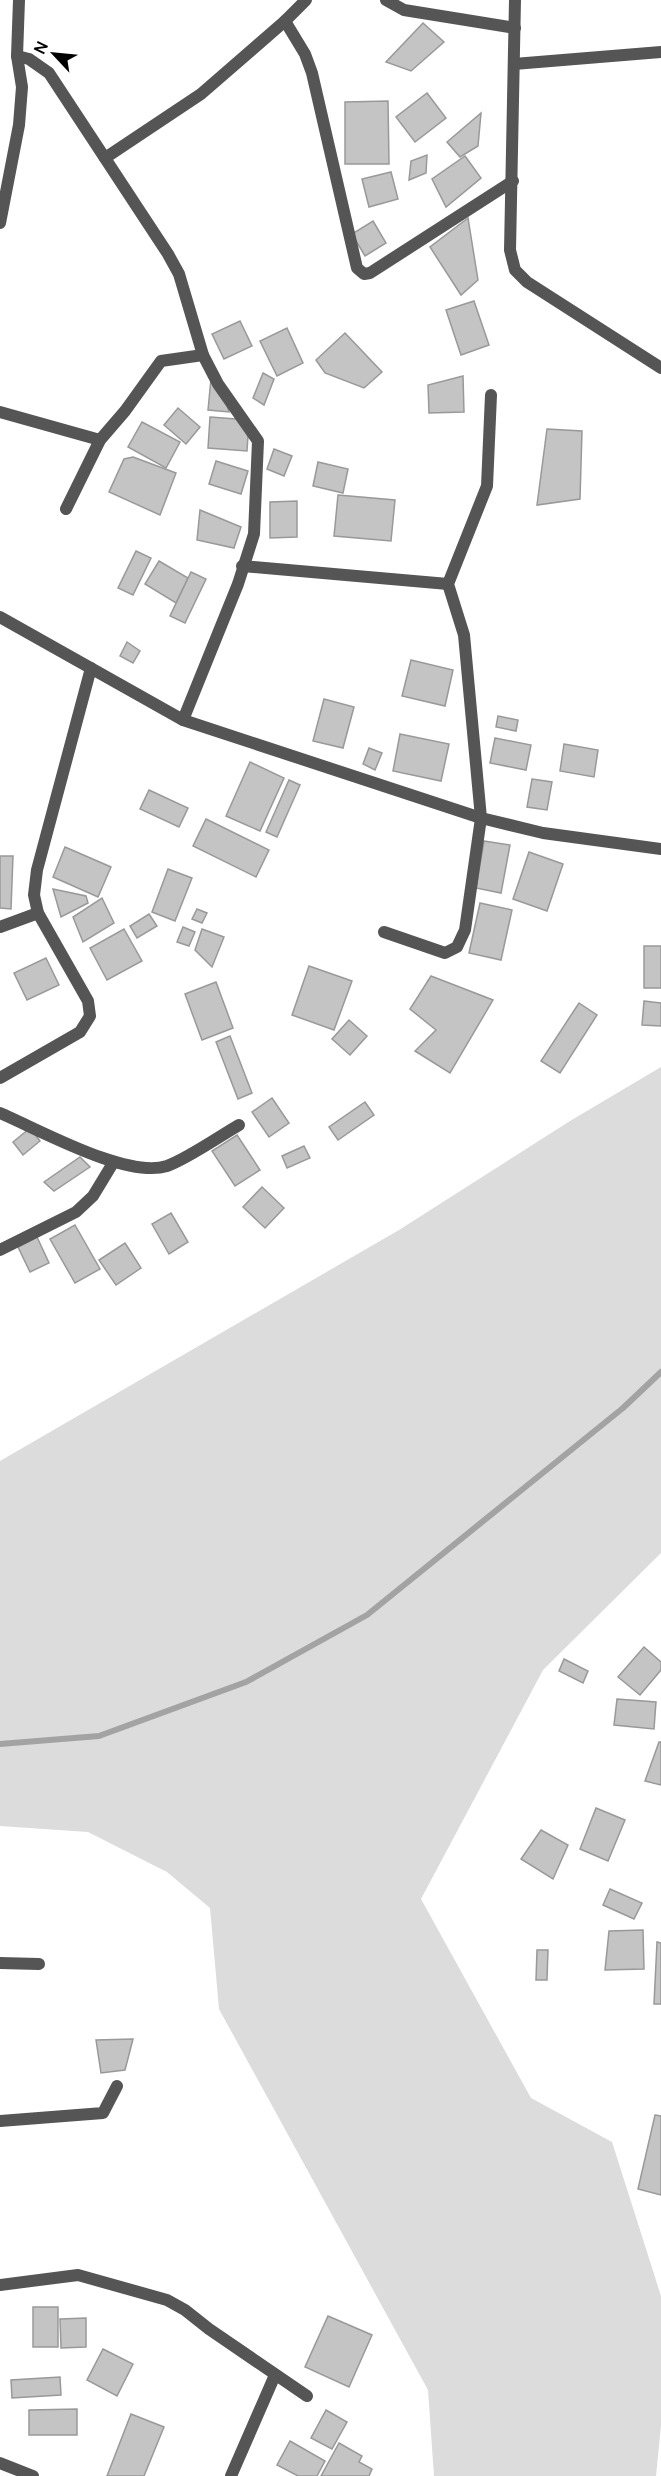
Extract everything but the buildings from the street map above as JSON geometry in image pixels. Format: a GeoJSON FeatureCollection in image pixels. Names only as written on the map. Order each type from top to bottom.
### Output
{"type":"FeatureCollection","features":[{"type":"Feature","properties":{"kind":"street"},"geometry":{"type":"LineString","coordinates":[[0,223],[19,126],[22,87],[17,56],[20,0]]}},
{"type":"Feature","properties":{"kind":"street"},"geometry":{"type":"LineString","coordinates":[[105,158],[201,94],[306,0]]}},
{"type":"Feature","properties":{"kind":"street"},"geometry":{"type":"LineString","coordinates":[[386,0],[404,10],[515,28]]}},
{"type":"Feature","properties":{"kind":"street"},"geometry":{"type":"LineString","coordinates":[[515,0],[510,250],[515,270],[527,282],[661,368]]}},
{"type":"Feature","properties":{"kind":"street"},"geometry":{"type":"LineString","coordinates":[[285,21],[305,54],[312,73],[357,268],[364,274],[370,273],[513,181]]}},
{"type":"Feature","properties":{"kind":"street"},"geometry":{"type":"LineString","coordinates":[[514,64],[661,52]]}},
{"type":"Feature","properties":{"kind":"street"},"geometry":{"type":"LineString","coordinates":[[17,56],[28,59],[49,73],[179,274],[203,355],[218,384],[258,441],[254,534],[238,584],[183,720]]}},
{"type":"Feature","properties":{"kind":"street"},"geometry":{"type":"LineString","coordinates":[[66,509],[100,440],[125,411],[161,361],[203,355]]}},
{"type":"Feature","properties":{"kind":"street"},"geometry":{"type":"LineString","coordinates":[[384,932],[445,953],[458,947],[465,930],[481,818],[464,635],[448,584],[487,486],[491,395]]}},
{"type":"Feature","properties":{"kind":"street"},"geometry":{"type":"LineString","coordinates":[[0,412],[100,440]]}},
{"type":"Feature","properties":{"kind":"street"},"geometry":{"type":"LineString","coordinates":[[243,566],[448,584]]}},
{"type":"Feature","properties":{"kind":"street"},"geometry":{"type":"LineString","coordinates":[[0,617],[183,720],[481,818],[543,833],[661,849]]}},
{"type":"Feature","properties":{"kind":"street"},"geometry":{"type":"LineString","coordinates":[[0,1078],[80,1032],[90,1016],[88,1001],[38,913],[34,895],[37,870],[91,668]]}},
{"type":"Feature","properties":{"kind":"street"},"geometry":{"type":"LineString","coordinates":[[0,927],[38,913]]}},
{"type":"Feature","properties":{"kind":"street"},"geometry":{"type":"LineString","coordinates":[[0,1113],[113,1163],[148,1170],[169,1165],[239,1125]]}},
{"type":"Feature","properties":{"kind":"street"},"geometry":{"type":"LineString","coordinates":[[0,1250],[76,1212],[93,1196],[113,1163]]}},
{"type":"Feature","properties":{"kind":"street"},"geometry":{"type":"LineString","coordinates":[[0,1963],[39,1964]]}},
{"type":"Feature","properties":{"kind":"street"},"geometry":{"type":"LineString","coordinates":[[0,2121],[103,2114],[117,2086]]}},
{"type":"Feature","properties":{"kind":"street"},"geometry":{"type":"LineString","coordinates":[[0,2285],[78,2275],[166,2300],[185,2310],[307,2396]]}},
{"type":"Feature","properties":{"kind":"street"},"geometry":{"type":"LineString","coordinates":[[231,2476],[275,2375]]}},
{"type":"Feature","properties":{"kind":"street"},"geometry":{"type":"LineString","coordinates":[[0,2463],[33,2476]]}},
{"type":"Feature","properties":{"kind":"shaded area"},"geometry":{"type":"Polygon","coordinates":[[[661,1067],[661,1553],[543,1670],[421,1899],[531,2098],[612,2142],[661,2296],[661,2425],[656,2476],[434,2476],[428,2390],[219,2009],[210,1908],[167,1872],[88,1832],[0,1826],[0,1461],[399,1230],[570,1121],[661,1067]]]}},
{"type":"Feature","properties":{"kind":"waterway"},"geometry":{"type":"LineString","coordinates":[[0,1744],[99,1736],[246,1682],[367,1615],[623,1408],[661,1372]]}}]}
